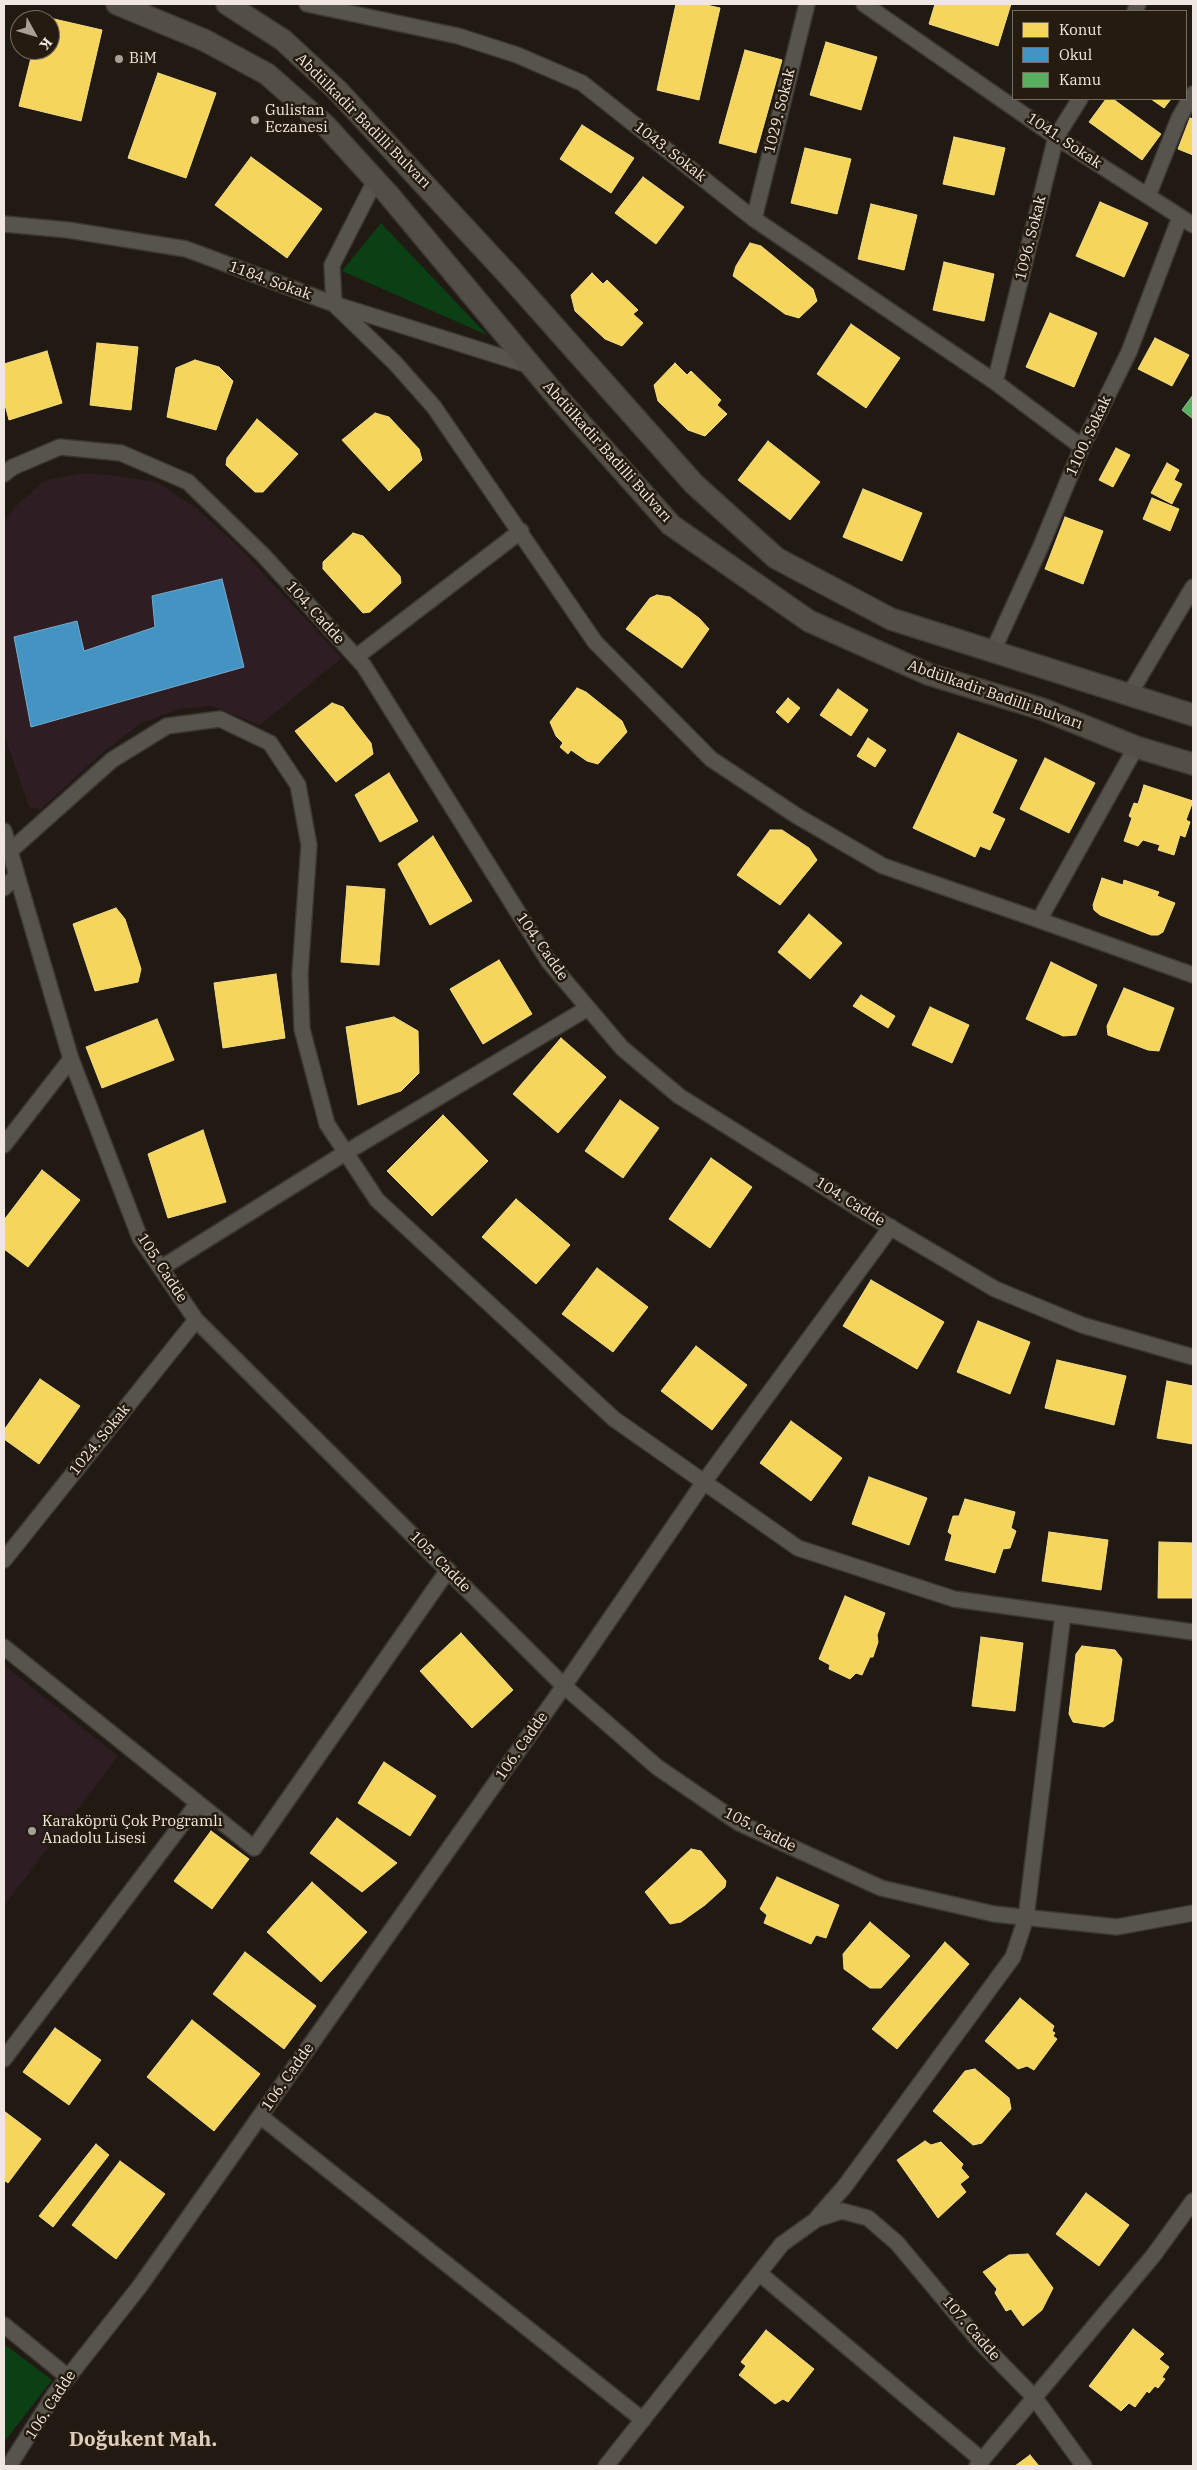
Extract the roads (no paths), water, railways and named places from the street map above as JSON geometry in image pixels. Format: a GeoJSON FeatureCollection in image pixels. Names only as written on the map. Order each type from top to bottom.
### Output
{"type":"FeatureCollection","features":[{"type":"Feature","properties":{"kind":"main road","name":"Abdülkadir Badilli Bulvarı"},"geometry":{"type":"LineString","coordinates":[[117,4],[204,40],[267,74],[326,126],[376,181],[530,366],[671,525],[809,620],[928,674],[1042,709],[1136,747],[1193,764]]}},
{"type":"Feature","properties":{"kind":"main road","name":"Abdülkadir Badilli Bulvarı"},"geometry":{"type":"LineString","coordinates":[[227,4],[283,40],[337,90],[512,279],[694,484],[776,558],[891,619],[1193,716]]}},
{"type":"Feature","properties":{"kind":"street","name":"1043. Sokak"},"geometry":{"type":"LineString","coordinates":[[307,4],[458,36],[518,55],[582,83],[754,219],[995,382],[1082,448]]}},
{"type":"Feature","properties":{"kind":"street","name":"1029. Sokak"},"geometry":{"type":"LineString","coordinates":[[754,219],[807,4]]}},
{"type":"Feature","properties":{"kind":"street","name":"1041. Sokak"},"geometry":{"type":"LineString","coordinates":[[864,4],[1056,137],[1187,221]]}},
{"type":"Feature","properties":{"kind":"street"},"geometry":{"type":"LineString","coordinates":[[1148,196],[1179,118],[1193,94]]}},
{"type":"Feature","properties":{"kind":"street","name":"1096. Sokak"},"geometry":{"type":"LineString","coordinates":[[995,382],[1056,137],[1079,100]]}},
{"type":"Feature","properties":{"kind":"street"},"geometry":{"type":"LineString","coordinates":[[376,181],[332,265],[334,304],[395,363],[434,406],[595,642],[711,759],[797,816],[883,866],[1193,976]]}},
{"type":"Feature","properties":{"kind":"street","name":"1100. Sokak"},"geometry":{"type":"LineString","coordinates":[[992,652],[1041,546],[1082,448],[1129,352],[1187,221]]}},
{"type":"Feature","properties":{"kind":"street","name":"1184. Sokak"},"geometry":{"type":"LineString","coordinates":[[4,224],[68,230],[186,249],[334,304],[530,366]]}},
{"type":"Feature","properties":{"kind":"street","name":"104. Cadde"},"geometry":{"type":"LineString","coordinates":[[4,474],[12,467],[60,447],[121,453],[188,482],[264,556],[364,666],[549,962],[622,1048],[679,1096],[890,1227],[996,1289],[1082,1325],[1193,1356]]}},
{"type":"Feature","properties":{"kind":"street"},"geometry":{"type":"LineString","coordinates":[[356,657],[521,531]]}},
{"type":"Feature","properties":{"kind":"street"},"geometry":{"type":"LineString","coordinates":[[1129,696],[1193,587]]}},
{"type":"Feature","properties":{"kind":"street"},"geometry":{"type":"LineString","coordinates":[[9,852],[112,760],[167,726],[220,719],[270,743],[298,785],[309,845],[300,974],[302,1029],[327,1124],[377,1200],[614,1419],[798,1548],[954,1599],[1193,1632]]}},
{"type":"Feature","properties":{"kind":"street"},"geometry":{"type":"LineString","coordinates":[[1039,920],[1136,747]]}},
{"type":"Feature","properties":{"kind":"street","name":"105. Cadde"},"geometry":{"type":"LineString","coordinates":[[4,831],[71,1059],[140,1238],[196,1320],[564,1686],[657,1767],[739,1823],[881,1888],[994,1914],[1117,1927],[1193,1913]]}},
{"type":"Feature","properties":{"kind":"street"},"geometry":{"type":"LineString","coordinates":[[4,888],[16,876]]}},
{"type":"Feature","properties":{"kind":"street"},"geometry":{"type":"LineString","coordinates":[[161,1268],[345,1153],[588,1008]]}},
{"type":"Feature","properties":{"kind":"street"},"geometry":{"type":"LineString","coordinates":[[4,1145],[71,1059]]}},
{"type":"Feature","properties":{"kind":"street","name":"106. Cadde"},"geometry":{"type":"LineString","coordinates":[[13,2465],[54,2395],[140,2286],[564,1686],[704,1482],[890,1227]]}},
{"type":"Feature","properties":{"kind":"street","name":"1024. Sokak"},"geometry":{"type":"LineString","coordinates":[[4,1560],[196,1320]]}},
{"type":"Feature","properties":{"kind":"street"},"geometry":{"type":"LineString","coordinates":[[4,1647],[254,1848],[448,1570]]}},
{"type":"Feature","properties":{"kind":"street"},"geometry":{"type":"LineString","coordinates":[[606,2466],[782,2244],[817,2219],[845,2186],[1013,1957],[1026,1918],[1063,1614]]}},
{"type":"Feature","properties":{"kind":"street"},"geometry":{"type":"LineString","coordinates":[[4,2059],[198,1803]]}},
{"type":"Feature","properties":{"kind":"street"},"geometry":{"type":"LineString","coordinates":[[260,2116],[643,2420]]}},
{"type":"Feature","properties":{"kind":"street"},"geometry":{"type":"LineString","coordinates":[[759,2273],[980,2463],[1154,2256],[1193,2201]]}},
{"type":"Feature","properties":{"kind":"street","name":"107. Cadde"},"geometry":{"type":"LineString","coordinates":[[817,2219],[842,2211],[868,2218],[896,2243],[979,2341],[1034,2397],[1084,2466]]}},
{"type":"Feature","properties":{"kind":"street"},"geometry":{"type":"LineString","coordinates":[[4,2324],[68,2377]]}},
{"type":"Feature","properties":{"kind":"place","name":"BiM"},"geometry":{"type":"Point","coordinates":[119,59]}},
{"type":"Feature","properties":{"kind":"place","name":"Gulistan Eczanesi"},"geometry":{"type":"Point","coordinates":[255,120]}},
{"type":"Feature","properties":{"kind":"place","name":"Karaköprü Çok Programlı Anadolu Lisesi"},"geometry":{"type":"Point","coordinates":[32,1831]}},
{"type":"Feature","properties":{"kind":"district","name":"Doğukent Mah."},"geometry":{"type":"Point","coordinates":[143,2440]}}]}
